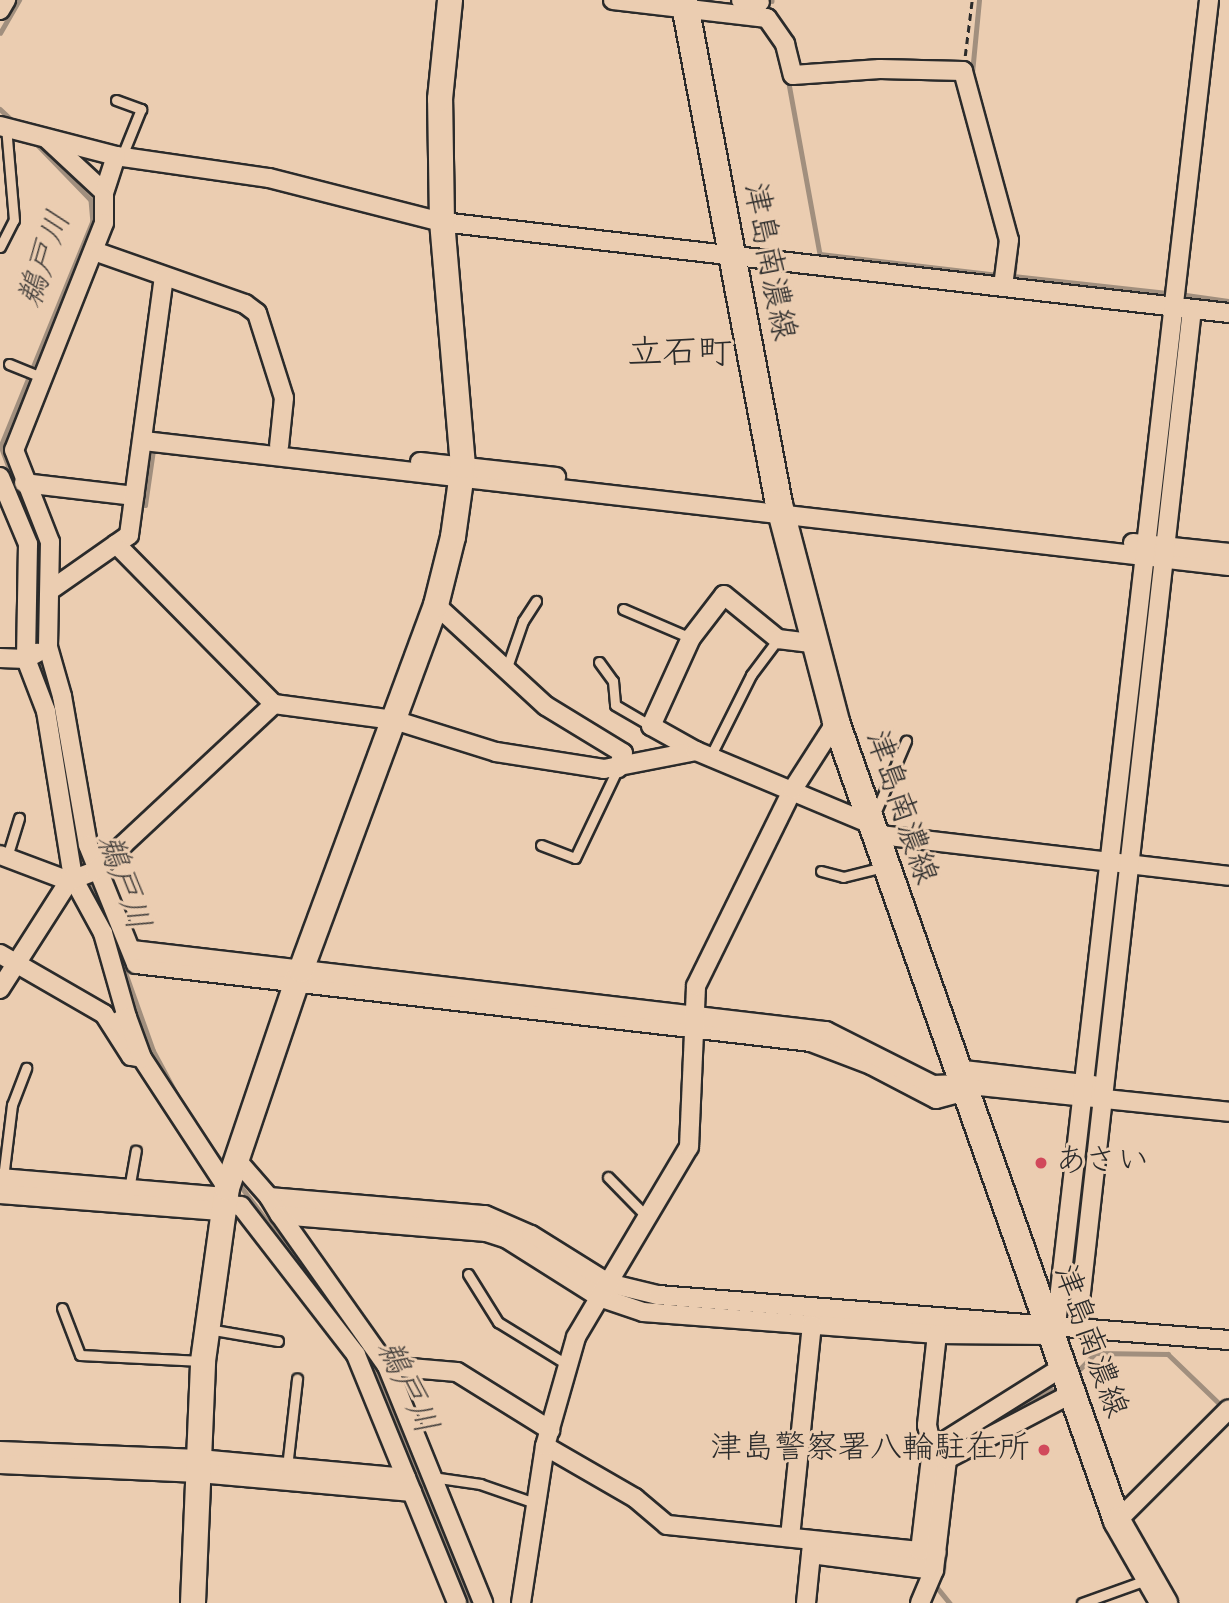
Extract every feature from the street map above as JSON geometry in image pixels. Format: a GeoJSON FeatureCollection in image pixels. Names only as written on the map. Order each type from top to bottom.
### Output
{"type":"FeatureCollection","features":[{"type":"Feature","properties":{"kind":"main road","name":"津島南濃線"},"geometry":{"type":"LineString","coordinates":[[685,4],[781,509],[813,643],[836,722],[883,867],[1117,1521],[1164,1603]]}},
{"type":"Feature","properties":{"kind":"street"},"geometry":{"type":"LineString","coordinates":[[0,10],[6,0]]}},
{"type":"Feature","properties":{"kind":"street"},"geometry":{"type":"LineString","coordinates":[[193,1603],[203,1361],[228,1187],[299,977],[436,605],[463,473],[443,222],[440,99],[450,0]]}},
{"type":"Feature","properties":{"kind":"street"},"geometry":{"type":"LineString","coordinates":[[613,0],[758,6]]}},
{"type":"Feature","properties":{"kind":"street"},"geometry":{"type":"LineString","coordinates":[[741,0],[758,6],[785,44],[793,75],[880,69],[963,71],[1009,240],[1003,286]]}},
{"type":"Feature","properties":{"kind":"street"},"geometry":{"type":"LineString","coordinates":[[1077,1328],[1103,1092],[1144,550],[1209,0]]}},
{"type":"Feature","properties":{"kind":"street"},"geometry":{"type":"LineString","coordinates":[[5,127],[119,156],[270,178],[443,222],[1229,313]]}},
{"type":"Feature","properties":{"kind":"street"},"geometry":{"type":"LineString","coordinates":[[41,137],[104,192]]}},
{"type":"Feature","properties":{"kind":"street"},"geometry":{"type":"LineString","coordinates":[[119,156],[104,192],[104,223],[94,251],[38,376],[15,439],[16,464],[50,541],[52,589],[37,653],[62,696],[81,875],[132,950],[299,977],[694,1024],[826,1031],[933,1085],[959,1082],[1229,1100]]}},
{"type":"Feature","properties":{"kind":"street"},"geometry":{"type":"LineString","coordinates":[[94,251],[245,304],[257,313],[284,398],[279,446]]}},
{"type":"Feature","properties":{"kind":"street"},"geometry":{"type":"LineString","coordinates":[[52,589],[129,535],[164,277]]}},
{"type":"Feature","properties":{"kind":"street"},"geometry":{"type":"LineString","coordinates":[[1048,1331],[1057,1316],[1084,1090],[1163,552],[1192,309]]}},
{"type":"Feature","properties":{"kind":"street"},"geometry":{"type":"LineString","coordinates":[[144,436],[279,446],[463,473]]}},
{"type":"Feature","properties":{"kind":"street"},"geometry":{"type":"LineString","coordinates":[[144,436],[1144,550],[1229,553]]}},
{"type":"Feature","properties":{"kind":"street"},"geometry":{"type":"LineString","coordinates":[[0,477],[28,544],[37,653],[46,711],[81,875],[103,933],[119,1021],[131,1056],[142,1058],[228,1187],[356,1354],[457,1603]]}},
{"type":"Feature","properties":{"kind":"street"},"geometry":{"type":"LineString","coordinates":[[24,483],[134,496]]}},
{"type":"Feature","properties":{"kind":"street"},"geometry":{"type":"LineString","coordinates":[[116,544],[274,704],[394,720],[496,752],[618,768],[703,754]]}},
{"type":"Feature","properties":{"kind":"street"},"geometry":{"type":"LineString","coordinates":[[1163,552],[1229,566]]}},
{"type":"Feature","properties":{"kind":"street"},"geometry":{"type":"LineString","coordinates":[[813,643],[778,639],[724,595],[691,638],[651,726],[703,754],[793,789],[870,829],[1119,864],[1229,876]]}},
{"type":"Feature","properties":{"kind":"street"},"geometry":{"type":"LineString","coordinates":[[436,605],[545,706],[623,753],[618,768]]}},
{"type":"Feature","properties":{"kind":"street"},"geometry":{"type":"LineString","coordinates":[[0,658],[37,653]]}},
{"type":"Feature","properties":{"kind":"street"},"geometry":{"type":"LineString","coordinates":[[0,989],[81,875],[274,704]]}},
{"type":"Feature","properties":{"kind":"street"},"geometry":{"type":"LineString","coordinates":[[521,1603],[535,1503],[548,1438],[576,1336],[689,1147],[696,986],[793,789],[836,722]]}},
{"type":"Feature","properties":{"kind":"street"},"geometry":{"type":"LineString","coordinates":[[3,856],[81,875]]}},
{"type":"Feature","properties":{"kind":"street"},"geometry":{"type":"LineString","coordinates":[[0,941],[19,959],[119,1021]]}},
{"type":"Feature","properties":{"kind":"street"},"geometry":{"type":"LineString","coordinates":[[0,954],[19,959]]}},
{"type":"Feature","properties":{"kind":"street"},"geometry":{"type":"LineString","coordinates":[[1103,1092],[1229,1112]]}},
{"type":"Feature","properties":{"kind":"street"},"geometry":{"type":"LineString","coordinates":[[1,1183],[129,1189],[228,1187]]}},
{"type":"Feature","properties":{"kind":"street"},"geometry":{"type":"LineString","coordinates":[[1,1183],[228,1187],[269,1197],[485,1215],[531,1235],[603,1290],[1048,1331]]}},
{"type":"Feature","properties":{"kind":"street"},"geometry":{"type":"LineString","coordinates":[[269,1197],[387,1366],[483,1603]]}},
{"type":"Feature","properties":{"kind":"street"},"geometry":{"type":"LineString","coordinates":[[280,1215],[486,1232],[506,1239],[643,1312],[937,1334],[1077,1328],[1229,1340]]}},
{"type":"Feature","properties":{"kind":"street"},"geometry":{"type":"LineString","coordinates":[[790,1537],[812,1325]]}},
{"type":"Feature","properties":{"kind":"street"},"geometry":{"type":"LineString","coordinates":[[930,1558],[932,1449],[927,1425],[937,1334]]}},
{"type":"Feature","properties":{"kind":"street"},"geometry":{"type":"LineString","coordinates":[[387,1366],[457,1372],[635,1498],[667,1525],[790,1537],[812,1547],[930,1558]]}},
{"type":"Feature","properties":{"kind":"street"},"geometry":{"type":"LineString","coordinates":[[932,1449],[1039,1386],[1061,1368]]}},
{"type":"Feature","properties":{"kind":"street"},"geometry":{"type":"LineString","coordinates":[[920,1603],[947,1459],[1071,1394]]}},
{"type":"Feature","properties":{"kind":"street"},"geometry":{"type":"LineString","coordinates":[[1117,1521],[1227,1416]]}},
{"type":"Feature","properties":{"kind":"street"},"geometry":{"type":"LineString","coordinates":[[0,1451],[409,1485]]}},
{"type":"Feature","properties":{"kind":"street"},"geometry":{"type":"LineString","coordinates":[[0,1464],[288,1467],[409,1485]]}},
{"type":"Feature","properties":{"kind":"street"},"geometry":{"type":"LineString","coordinates":[[806,1603],[812,1547]]}},
{"type":"Feature","properties":{"kind":"lane"},"geometry":{"type":"LineString","coordinates":[[116,100],[141,109],[119,156]]}},
{"type":"Feature","properties":{"kind":"lane"},"geometry":{"type":"LineString","coordinates":[[0,247],[13,220],[5,127]]}},
{"type":"Feature","properties":{"kind":"lane"},"geometry":{"type":"LineString","coordinates":[[9,364],[38,376]]}},
{"type":"Feature","properties":{"kind":"lane"},"geometry":{"type":"LineString","coordinates":[[506,670],[523,621],[536,601]]}},
{"type":"Feature","properties":{"kind":"lane"},"geometry":{"type":"LineString","coordinates":[[623,609],[691,638]]}},
{"type":"Feature","properties":{"kind":"lane"},"geometry":{"type":"LineString","coordinates":[[703,754],[751,675],[778,639]]}},
{"type":"Feature","properties":{"kind":"lane"},"geometry":{"type":"LineString","coordinates":[[599,662],[613,681],[615,705],[651,726]]}},
{"type":"Feature","properties":{"kind":"lane"},"geometry":{"type":"LineString","coordinates":[[870,829],[906,741]]}},
{"type":"Feature","properties":{"kind":"lane"},"geometry":{"type":"LineString","coordinates":[[541,845],[575,858],[618,768]]}},
{"type":"Feature","properties":{"kind":"lane"},"geometry":{"type":"LineString","coordinates":[[3,856],[19,818]]}},
{"type":"Feature","properties":{"kind":"lane"},"geometry":{"type":"LineString","coordinates":[[821,871],[843,877],[883,867]]}},
{"type":"Feature","properties":{"kind":"lane"},"geometry":{"type":"LineString","coordinates":[[1,1183],[12,1105],[26,1068]]}},
{"type":"Feature","properties":{"kind":"lane"},"geometry":{"type":"LineString","coordinates":[[129,1189],[136,1151]]}},
{"type":"Feature","properties":{"kind":"lane"},"geometry":{"type":"LineString","coordinates":[[608,1177],[648,1218]]}},
{"type":"Feature","properties":{"kind":"lane"},"geometry":{"type":"LineString","coordinates":[[468,1274],[498,1322],[568,1365]]}},
{"type":"Feature","properties":{"kind":"lane"},"geometry":{"type":"LineString","coordinates":[[62,1308],[80,1355],[203,1361]]}},
{"type":"Feature","properties":{"kind":"lane"},"geometry":{"type":"LineString","coordinates":[[207,1328],[278,1341]]}},
{"type":"Feature","properties":{"kind":"lane"},"geometry":{"type":"LineString","coordinates":[[288,1467],[298,1379]]}},
{"type":"Feature","properties":{"kind":"lane"},"geometry":{"type":"LineString","coordinates":[[432,1477],[480,1484],[535,1503]]}},
{"type":"Feature","properties":{"kind":"lane"},"geometry":{"type":"LineString","coordinates":[[1082,1603],[1149,1579]]}},
{"type":"Feature","properties":{"kind":"path"},"geometry":{"type":"LineString","coordinates":[[963,71],[972,0]]}},
{"type":"Feature","properties":{"kind":"waterway","name":"鵜戸川"},"geometry":{"type":"LineString","coordinates":[[0,33],[19,0]]}},
{"type":"Feature","properties":{"kind":"waterway"},"geometry":{"type":"LineString","coordinates":[[972,73],[979,0]]}},
{"type":"Feature","properties":{"kind":"waterway"},"geometry":{"type":"LineString","coordinates":[[788,78],[820,254],[1000,275]]}},
{"type":"Feature","properties":{"kind":"waterway","name":"鵜戸川"},"geometry":{"type":"LineString","coordinates":[[0,109],[16,124]]}},
{"type":"Feature","properties":{"kind":"waterway","name":"鵜戸川"},"geometry":{"type":"LineString","coordinates":[[35,142],[91,200],[93,221],[1,446],[37,542],[36,649]]}},
{"type":"Feature","properties":{"kind":"waterway"},"geometry":{"type":"LineString","coordinates":[[1016,254],[1014,276],[1169,293]]}},
{"type":"Feature","properties":{"kind":"waterway"},"geometry":{"type":"LineString","coordinates":[[1186,295],[1229,301]]}},
{"type":"Feature","properties":{"kind":"waterway"},"geometry":{"type":"LineString","coordinates":[[140,504],[145,505],[153,450]]}},
{"type":"Feature","properties":{"kind":"waterway","name":"鵜戸川"},"geometry":{"type":"LineString","coordinates":[[39,657],[56,709]]}},
{"type":"Feature","properties":{"kind":"waterway","name":"鵜戸川"},"geometry":{"type":"LineString","coordinates":[[77,835],[84,871]]}},
{"type":"Feature","properties":{"kind":"waterway","name":"鵜戸川"},"geometry":{"type":"LineString","coordinates":[[87,879],[100,910]]}},
{"type":"Feature","properties":{"kind":"waterway","name":"鵜戸川"},"geometry":{"type":"LineString","coordinates":[[115,943],[153,1050],[183,1106]]}},
{"type":"Feature","properties":{"kind":"waterway","name":"鵜戸川"},"geometry":{"type":"LineString","coordinates":[[205,1139],[225,1166]]}},
{"type":"Feature","properties":{"kind":"waterway","name":"鵜戸川"},"geometry":{"type":"LineString","coordinates":[[237,1181],[368,1355],[469,1603]]}},
{"type":"Feature","properties":{"kind":"waterway"},"geometry":{"type":"LineString","coordinates":[[620,1295],[655,1303]]}},
{"type":"Feature","properties":{"kind":"waterway"},"geometry":{"type":"LineString","coordinates":[[664,1304],[683,1306]]}},
{"type":"Feature","properties":{"kind":"waterway"},"geometry":{"type":"LineString","coordinates":[[1085,1319],[1096,1320],[1096,1324]]}},
{"type":"Feature","properties":{"kind":"waterway"},"geometry":{"type":"LineString","coordinates":[[1076,1373],[1095,1353],[1168,1354],[1220,1404]]}},
{"type":"Feature","properties":{"kind":"waterway"},"geometry":{"type":"LineString","coordinates":[[964,1439],[1051,1389]]}},
{"type":"Feature","properties":{"kind":"waterway"},"geometry":{"type":"LineString","coordinates":[[943,1572],[946,1540]]}},
{"type":"Feature","properties":{"kind":"waterway"},"geometry":{"type":"LineString","coordinates":[[936,1586],[950,1603]]}},
{"type":"Feature","properties":{"kind":"place","name":"あさい"},"geometry":{"type":"Point","coordinates":[1041,1163]}},
{"type":"Feature","properties":{"kind":"place","name":"津島警察署八輪駐在所"},"geometry":{"type":"Point","coordinates":[1044,1450]}},
{"type":"Feature","properties":{"kind":"district","name":"立石町"},"geometry":{"type":"Point","coordinates":[680,355]}}]}
